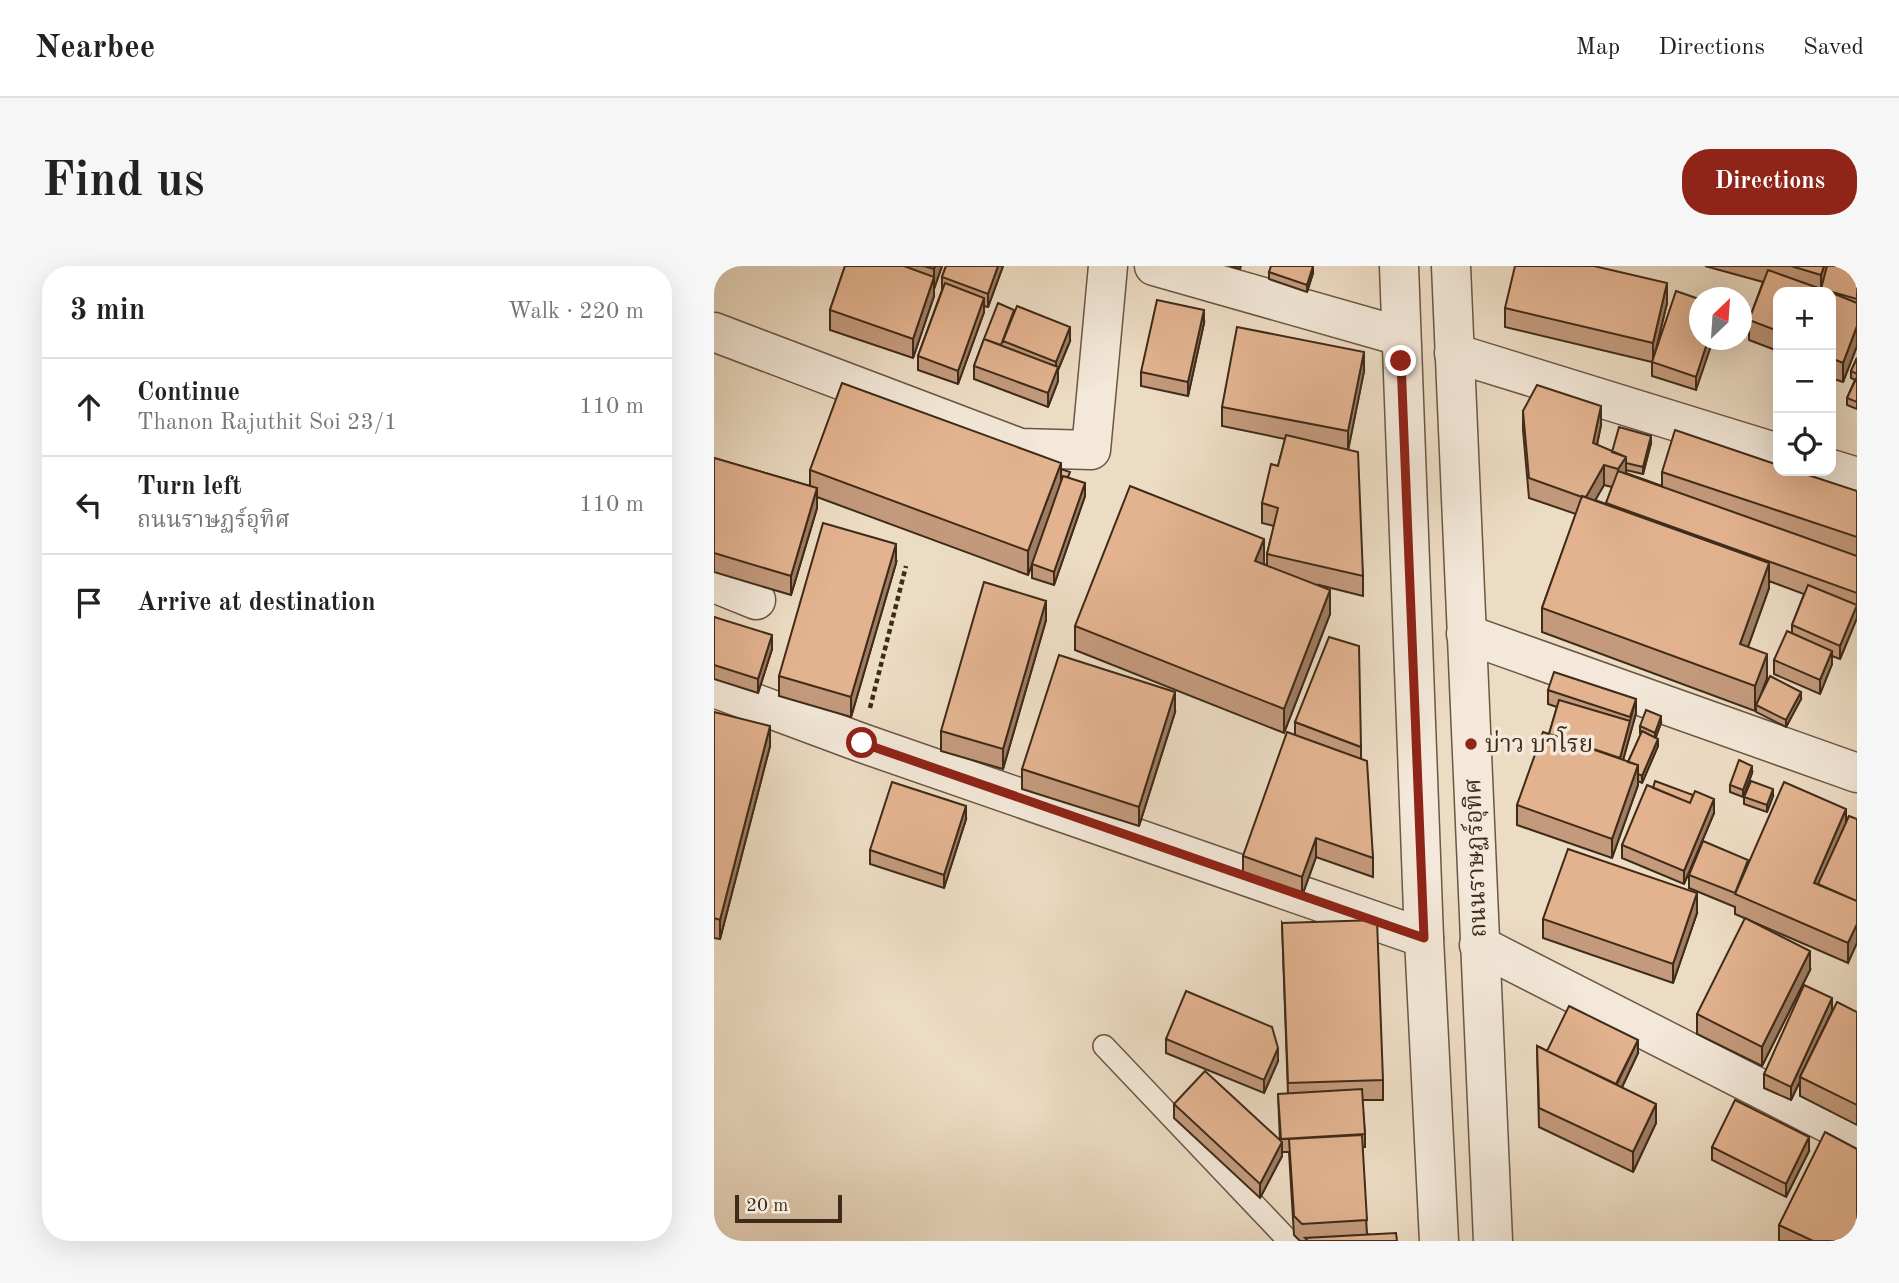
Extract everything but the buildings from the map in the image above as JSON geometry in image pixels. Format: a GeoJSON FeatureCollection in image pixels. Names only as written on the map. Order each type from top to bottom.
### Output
{"type":"FeatureCollection","features":[{"type":"Feature","properties":{"kind":"street"},"geometry":{"type":"LineString","coordinates":[[714,332],[1020,448],[1091,450],[1108,266]]}},
{"type":"Feature","properties":{"kind":"street"},"geometry":{"type":"LineString","coordinates":[[1154,266],[1400,336]]}},
{"type":"Feature","properties":{"kind":"street"},"geometry":{"type":"LineString","coordinates":[[1399,266],[1424,938],[1439,1241]]}},
{"type":"Feature","properties":{"kind":"street","name":"ถนนราษฏร์อุทิศ"},"geometry":{"type":"LineString","coordinates":[[1451,266],[1493,1241]]}},
{"type":"Feature","properties":{"kind":"street"},"geometry":{"type":"LineString","coordinates":[[1454,353],[1773,451]]}},
{"type":"Feature","properties":{"kind":"street"},"geometry":{"type":"LineString","coordinates":[[1836,471],[1857,477]]}},
{"type":"Feature","properties":{"kind":"street"},"geometry":{"type":"LineString","coordinates":[[714,583],[756,600]]}},
{"type":"Feature","properties":{"kind":"street"},"geometry":{"type":"LineString","coordinates":[[1466,634],[1857,773]]}},
{"type":"Feature","properties":{"kind":"street"},"geometry":{"type":"LineString","coordinates":[[714,688],[862,743],[1424,938]]}},
{"type":"Feature","properties":{"kind":"street"},"geometry":{"type":"LineString","coordinates":[[1479,945],[1857,1138]]}},
{"type":"Feature","properties":{"kind":"lane"},"geometry":{"type":"LineString","coordinates":[[1104,1046],[1289,1241]]}},
{"type":"Feature","properties":{"kind":"path"},"geometry":{"type":"LineString","coordinates":[[862,743],[906,566]]}},
{"type":"Feature","properties":{"kind":"place","name":"บ่าว บาโรย"},"geometry":{"type":"Point","coordinates":[1471,744]}},
{"type":"Feature","properties":{"kind":"route"},"geometry":{"type":"LineString","coordinates":[[862,743],[1424,938],[1401,361]]}}]}
